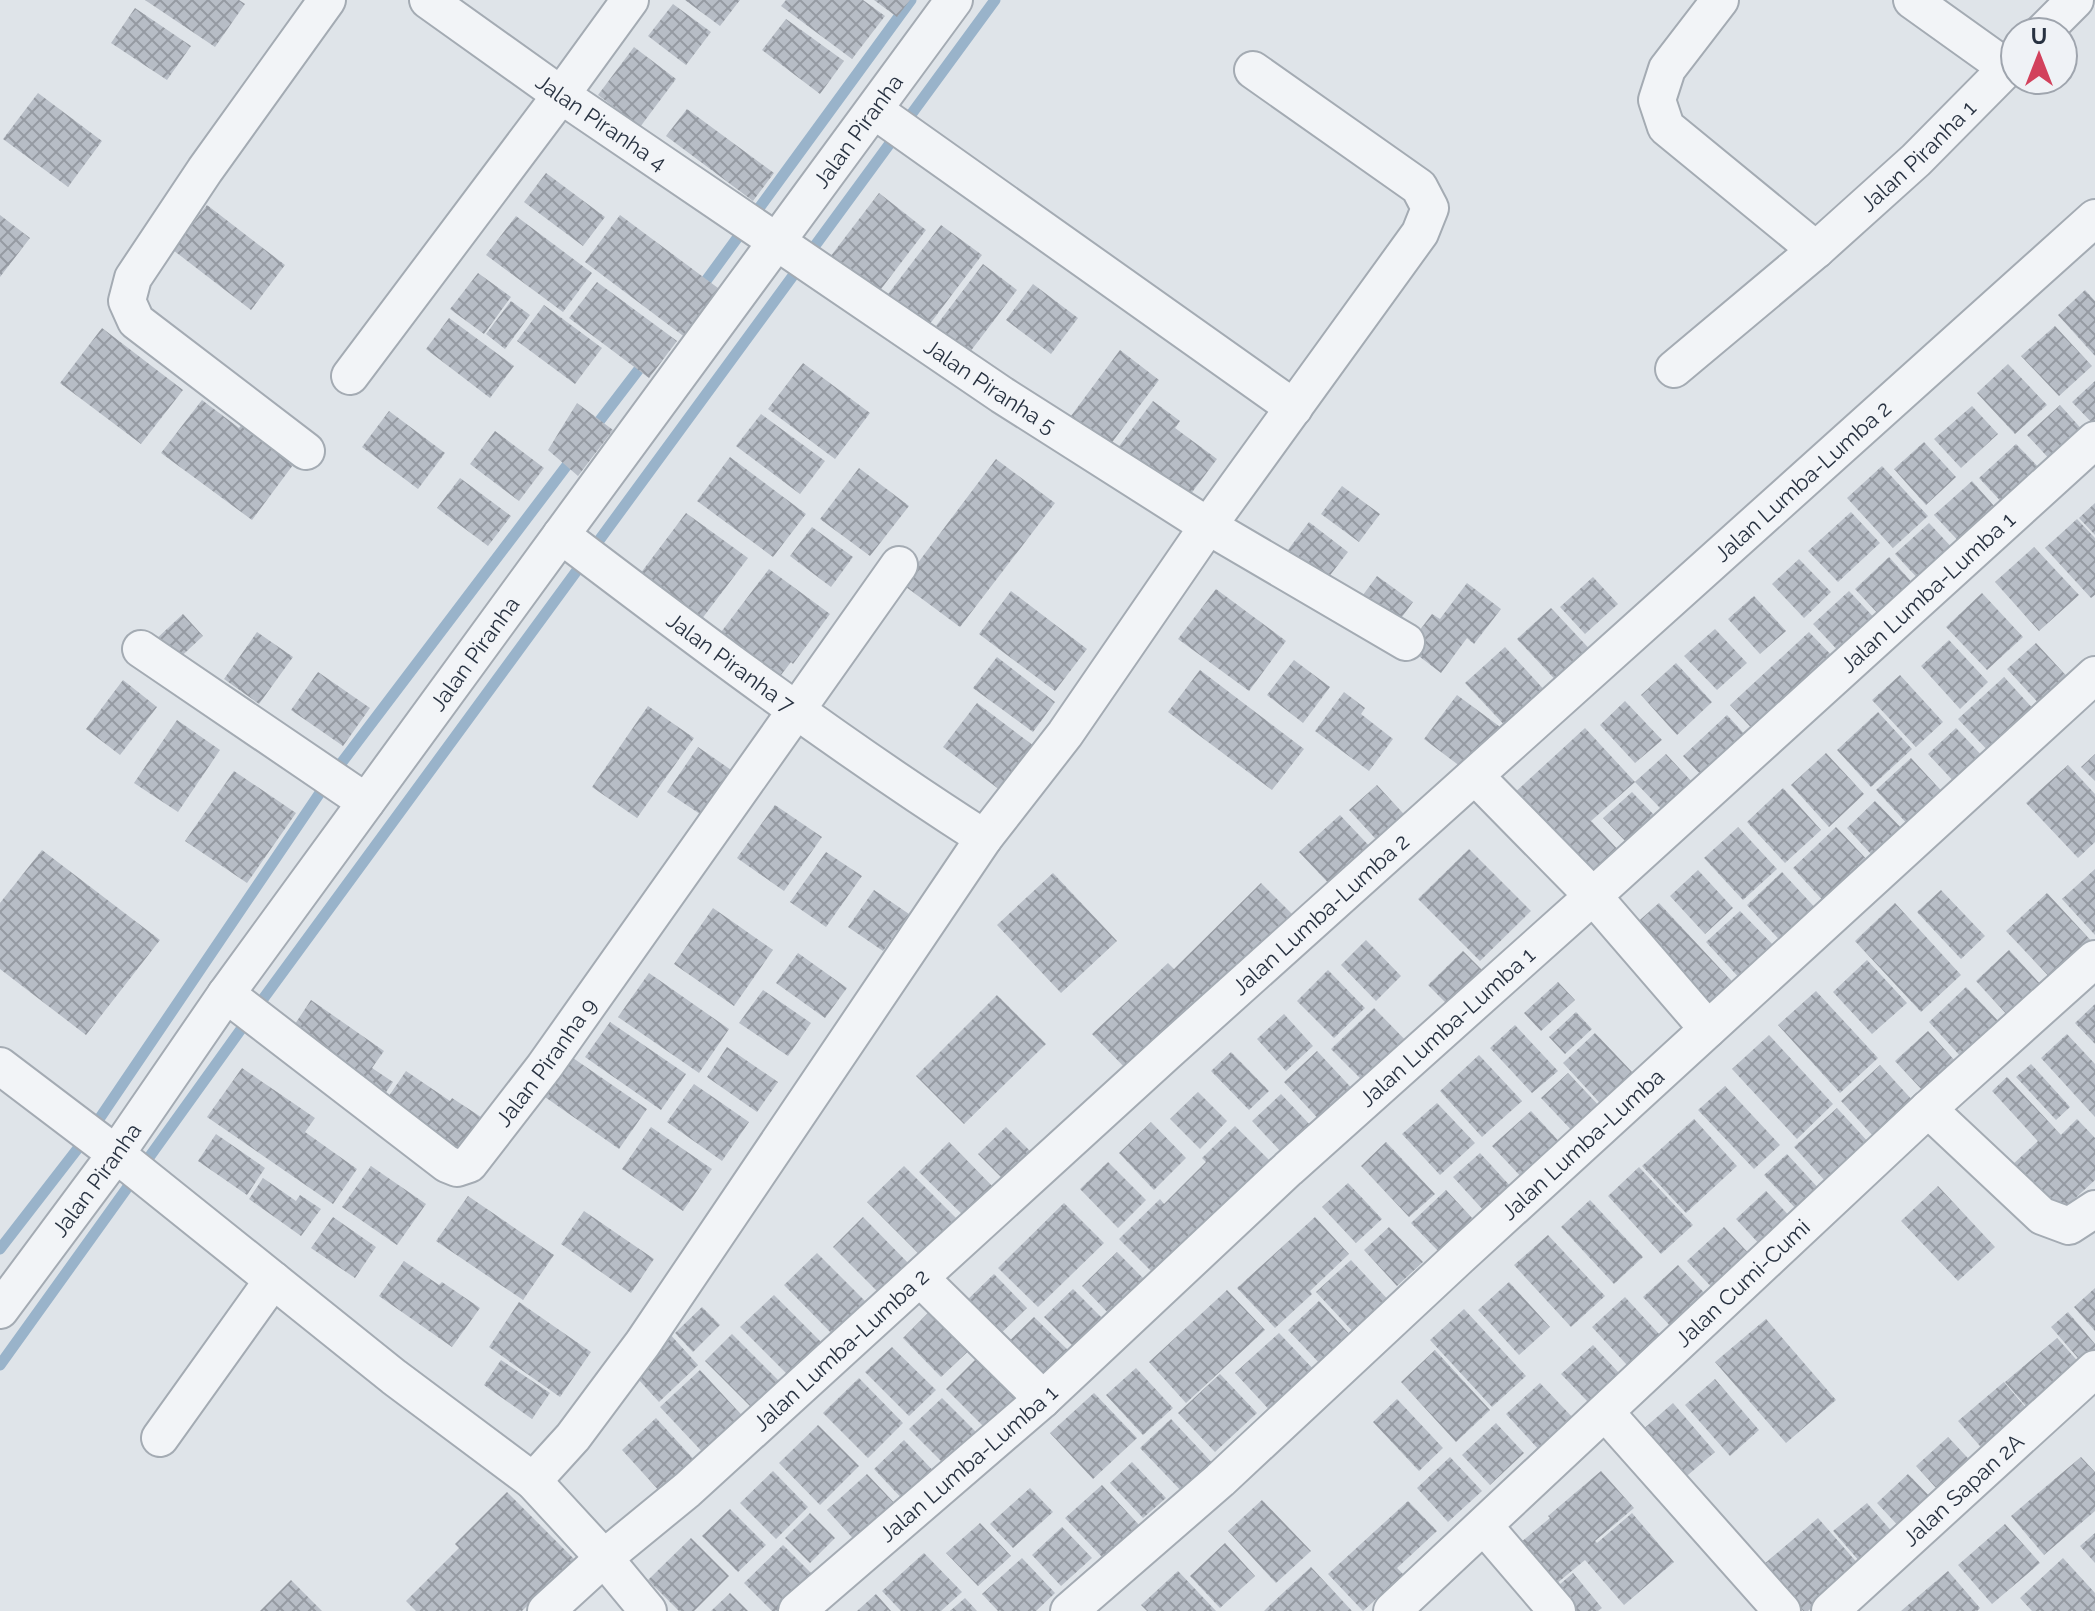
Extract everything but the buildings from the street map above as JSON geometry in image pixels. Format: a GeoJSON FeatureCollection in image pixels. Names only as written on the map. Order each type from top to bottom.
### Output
{"type":"FeatureCollection","features":[{"type":"Feature","properties":{"kind":"street"},"geometry":{"type":"LineString","coordinates":[[306,451],[136,321],[127,301],[133,278],[205,170],[327,0]]}},
{"type":"Feature","properties":{"kind":"street","name":"Jalan Piranha 4"},"geometry":{"type":"LineString","coordinates":[[428,0],[775,242]]}},
{"type":"Feature","properties":{"kind":"street"},"geometry":{"type":"LineString","coordinates":[[350,376],[630,0]]}},
{"type":"Feature","properties":{"kind":"street","name":"Jalan Piranha"},"geometry":{"type":"LineString","coordinates":[[0,1310],[116,1154],[226,994],[954,0]]}},
{"type":"Feature","properties":{"kind":"street"},"geometry":{"type":"LineString","coordinates":[[1720,0],[1667,69],[1657,100],[1666,127],[1816,250]]}},
{"type":"Feature","properties":{"kind":"street"},"geometry":{"type":"LineString","coordinates":[[1912,0],[1999,56]]}},
{"type":"Feature","properties":{"kind":"street"},"geometry":{"type":"LineString","coordinates":[[2059,16],[2075,0]]}},
{"type":"Feature","properties":{"kind":"street"},"geometry":{"type":"LineString","coordinates":[[533,1481],[573,1437],[643,1343],[984,838],[1065,734],[1208,526],[1420,233],[1430,208],[1419,187],[1253,70]]}},
{"type":"Feature","properties":{"kind":"street","name":"Jalan Piranha 1"},"geometry":{"type":"LineString","coordinates":[[1674,369],[1816,250],[1916,160],[1999,76]]}},
{"type":"Feature","properties":{"kind":"street"},"geometry":{"type":"LineString","coordinates":[[874,110],[1294,408]]}},
{"type":"Feature","properties":{"kind":"street","name":"Jalan Lumba-Lumba 2"},"geometry":{"type":"LineString","coordinates":[[546,1611],[604,1558],[687,1490],[1178,1042],[2095,218]]}},
{"type":"Feature","properties":{"kind":"street","name":"Jalan Piranha 5"},"geometry":{"type":"LineString","coordinates":[[775,242],[1002,395],[1208,526],[1406,642]]}},
{"type":"Feature","properties":{"kind":"street","name":"Jalan Lumba-Lumba 1"},"geometry":{"type":"LineString","coordinates":[[797,1611],[1043,1399],[1288,1169],[2095,440]]}},
{"type":"Feature","properties":{"kind":"street","name":"Jalan Piranha 7"},"geometry":{"type":"LineString","coordinates":[[561,535],[795,711],[984,838]]}},
{"type":"Feature","properties":{"kind":"street"},"geometry":{"type":"LineString","coordinates":[[795,711],[899,565]]}},
{"type":"Feature","properties":{"kind":"street"},"geometry":{"type":"LineString","coordinates":[[141,649],[366,802]]}},
{"type":"Feature","properties":{"kind":"street","name":"Jalan Lumba-Lumba"},"geometry":{"type":"LineString","coordinates":[[1069,1611],[1220,1480],[2095,675]]}},
{"type":"Feature","properties":{"kind":"street","name":"Jalan Piranha 9"},"geometry":{"type":"LineString","coordinates":[[226,994],[447,1164],[457,1168],[469,1164],[544,1067],[795,711]]}},
{"type":"Feature","properties":{"kind":"street"},"geometry":{"type":"LineString","coordinates":[[1475,776],[1593,896],[1708,1029]]}},
{"type":"Feature","properties":{"kind":"street","name":"Jalan Cumi-Cumi"},"geometry":{"type":"LineString","coordinates":[[1392,1611],[1928,1109],[2095,959]]}},
{"type":"Feature","properties":{"kind":"street"},"geometry":{"type":"LineString","coordinates":[[0,1066],[116,1154],[394,1377],[533,1481],[648,1611]]}},
{"type":"Feature","properties":{"kind":"street"},"geometry":{"type":"LineString","coordinates":[[1928,1109],[2042,1216],[2069,1226],[2095,1209]]}},
{"type":"Feature","properties":{"kind":"street"},"geometry":{"type":"LineString","coordinates":[[921,1279],[1043,1399]]}},
{"type":"Feature","properties":{"kind":"street"},"geometry":{"type":"LineString","coordinates":[[160,1438],[273,1280]]}},
{"type":"Feature","properties":{"kind":"street","name":"Jalan Sapan 2A"},"geometry":{"type":"LineString","coordinates":[[1830,1611],[2094,1372]]}},
{"type":"Feature","properties":{"kind":"street"},"geometry":{"type":"LineString","coordinates":[[1605,1412],[1782,1611]]}},
{"type":"Feature","properties":{"kind":"street"},"geometry":{"type":"LineString","coordinates":[[1484,1526],[1557,1611]]}},
{"type":"Feature","properties":{"kind":"waterway"},"geometry":{"type":"LineString","coordinates":[[700,289],[911,0]]}},
{"type":"Feature","properties":{"kind":"waterway"},"geometry":{"type":"LineString","coordinates":[[0,1365],[252,1014],[995,0]]}},
{"type":"Feature","properties":{"kind":"waterway"},"geometry":{"type":"LineString","coordinates":[[591,432],[646,360]]}},
{"type":"Feature","properties":{"kind":"waterway"},"geometry":{"type":"LineString","coordinates":[[0,1249],[89,1134],[330,778],[574,456]]}}]}
